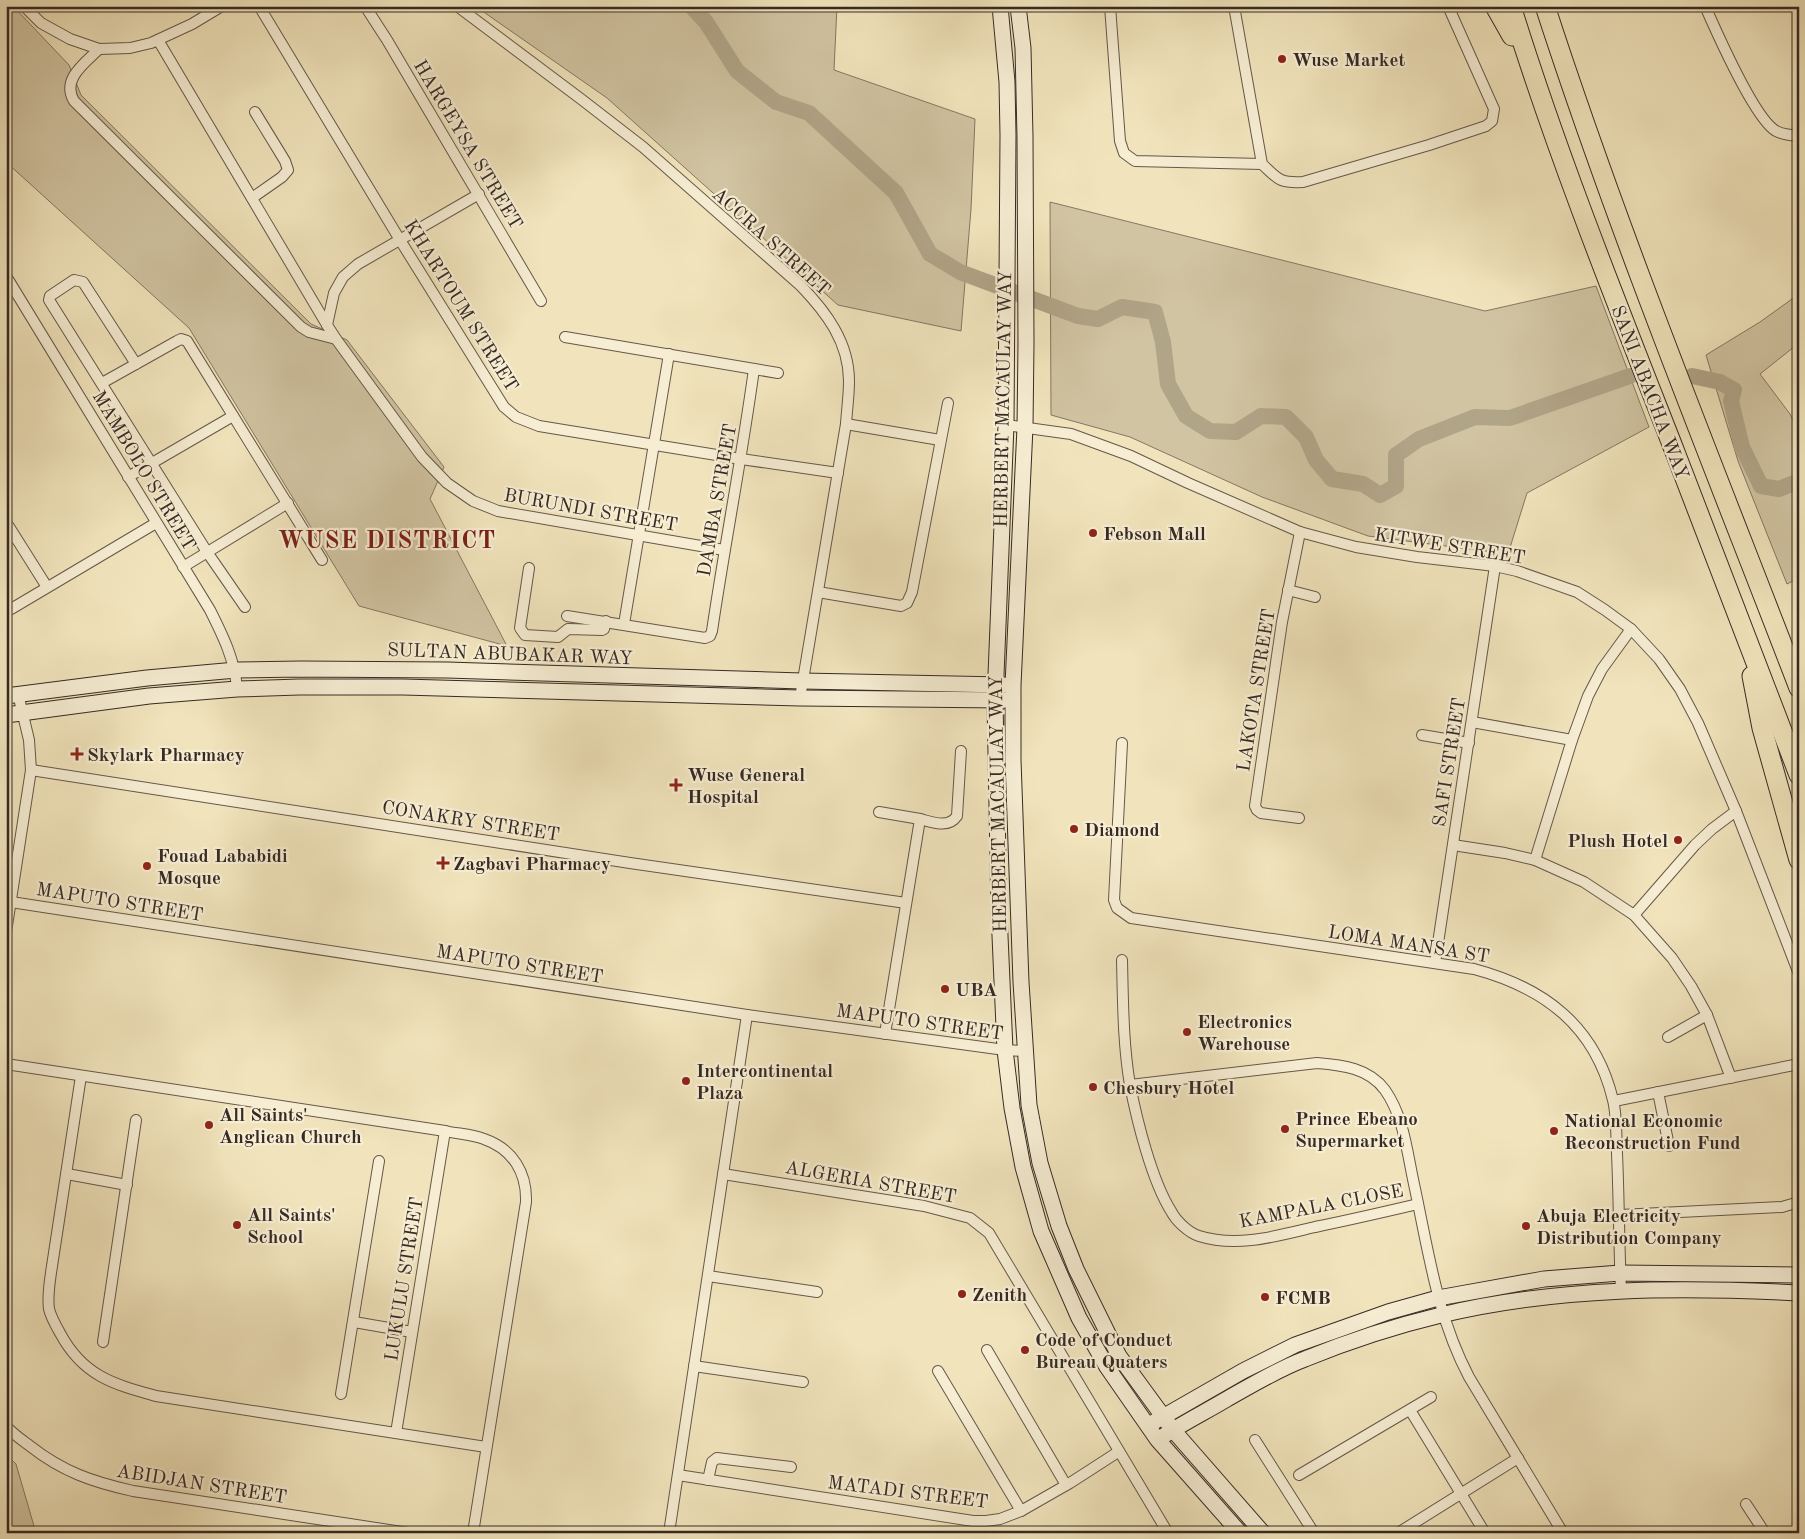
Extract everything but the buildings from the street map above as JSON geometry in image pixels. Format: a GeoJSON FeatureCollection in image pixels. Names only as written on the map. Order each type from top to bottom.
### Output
{"type":"FeatureCollection","features":[{"type":"Feature","properties":{"kind":"highway"},"geometry":{"type":"LineString","coordinates":[[1495,6],[1531,69]]}},
{"type":"Feature","properties":{"kind":"highway","name":"SANI ABACHA WAY"},"geometry":{"type":"LineString","coordinates":[[1511,6],[1531,69],[1613,294],[1741,620],[1799,775]]}},
{"type":"Feature","properties":{"kind":"highway","name":"SANI ABACHA WAY"},"geometry":{"type":"LineString","coordinates":[[1545,6],[1571,84],[1643,283],[1799,688]]}},
{"type":"Feature","properties":{"kind":"highway"},"geometry":{"type":"LineString","coordinates":[[1557,6],[1571,84]]}},
{"type":"Feature","properties":{"kind":"highway"},"geometry":{"type":"LineString","coordinates":[[1741,620],[1762,728],[1799,860]]}},
{"type":"Feature","properties":{"kind":"main road","name":"HERBERT MACAULAY WAY"},"geometry":{"type":"LineString","coordinates":[[1000,6],[1007,82],[1006,425],[995,700],[999,913],[1005,1050],[1012,1108],[1023,1167],[1041,1231],[1079,1318],[1107,1367],[1147,1426],[1240,1533]]}},
{"type":"Feature","properties":{"kind":"main road","name":"HERBERT MACAULAY WAY"},"geometry":{"type":"LineString","coordinates":[[1018,6],[1023,48],[1026,344],[1025,427],[1013,692],[1013,760],[1024,1051],[1029,1105],[1040,1164],[1058,1226],[1084,1285],[1120,1356],[1173,1430],[1263,1533]]}},
{"type":"Feature","properties":{"kind":"main road","name":"SULTAN ABUBAKAR WAY"},"geometry":{"type":"LineString","coordinates":[[12,695],[147,678],[236,670],[301,669],[429,670],[996,685],[1013,692]]}},
{"type":"Feature","properties":{"kind":"main road","name":"SULTAN ABUBAKAR WAY"},"geometry":{"type":"LineString","coordinates":[[6,716],[23,712],[149,696],[237,689],[299,687],[403,687],[800,698],[995,700],[1013,692]]}},
{"type":"Feature","properties":{"kind":"main road"},"geometry":{"type":"LineString","coordinates":[[1147,1426],[1243,1371],[1295,1345],[1388,1312],[1438,1298],[1544,1279],[1620,1273],[1799,1275]]}},
{"type":"Feature","properties":{"kind":"main road"},"geometry":{"type":"LineString","coordinates":[[1158,1439],[1250,1386],[1302,1360],[1394,1327],[1443,1314],[1541,1298],[1621,1291],[1736,1290],[1799,1293]]}},
{"type":"Feature","properties":{"kind":"street"},"geometry":{"type":"LineString","coordinates":[[24,6],[41,23],[70,39],[99,49],[130,48],[158,40],[192,24],[222,6]]}},
{"type":"Feature","properties":{"kind":"street","name":"KHARTOUM STREET"},"geometry":{"type":"LineString","coordinates":[[259,6],[400,240],[504,407],[516,417],[539,426],[838,473]]}},
{"type":"Feature","properties":{"kind":"street","name":"HARGEYSA STREET"},"geometry":{"type":"LineString","coordinates":[[365,6],[541,300]]}},
{"type":"Feature","properties":{"kind":"street","name":"ACCRA STREET"},"geometry":{"type":"LineString","coordinates":[[457,6],[643,148],[801,286],[818,304],[835,328],[846,354],[849,379],[846,424],[800,698]]}},
{"type":"Feature","properties":{"kind":"street"},"geometry":{"type":"LineString","coordinates":[[1110,6],[1120,141],[1124,153],[1135,161],[1262,164]]}},
{"type":"Feature","properties":{"kind":"street"},"geometry":{"type":"LineString","coordinates":[[1234,6],[1262,164],[1276,178],[1286,183],[1307,180],[1429,145],[1486,126],[1492,121],[1494,109],[1448,6]]}},
{"type":"Feature","properties":{"kind":"street"},"geometry":{"type":"LineString","coordinates":[[1705,6],[1723,46],[1759,112],[1775,130],[1785,134],[1799,135]]}},
{"type":"Feature","properties":{"kind":"street","name":"BURUNDI STREET"},"geometry":{"type":"LineString","coordinates":[[158,40],[336,339],[422,457],[447,483],[473,501],[498,511],[724,550]]}},
{"type":"Feature","properties":{"kind":"street"},"geometry":{"type":"LineString","coordinates":[[99,49],[75,74],[70,86],[70,94],[74,101],[302,327],[310,332],[336,339]]}},
{"type":"Feature","properties":{"kind":"street"},"geometry":{"type":"LineString","coordinates":[[252,198],[282,177],[288,170],[285,161],[255,112]]}},
{"type":"Feature","properties":{"kind":"street"},"geometry":{"type":"LineString","coordinates":[[327,325],[334,294],[343,277],[358,264],[478,194]]}},
{"type":"Feature","properties":{"kind":"street","name":"MAMBOLO STREET"},"geometry":{"type":"LineString","coordinates":[[6,276],[225,639],[236,670],[237,689]]}},
{"type":"Feature","properties":{"kind":"street"},"geometry":{"type":"LineString","coordinates":[[136,364],[83,282],[74,280],[50,296],[49,300],[207,552],[245,607]]}},
{"type":"Feature","properties":{"kind":"street"},"geometry":{"type":"LineString","coordinates":[[565,337],[778,373]]}},
{"type":"Feature","properties":{"kind":"street"},"geometry":{"type":"LineString","coordinates":[[102,383],[181,339],[187,341],[322,560]]}},
{"type":"Feature","properties":{"kind":"street"},"geometry":{"type":"LineString","coordinates":[[567,616],[624,624],[669,354]]}},
{"type":"Feature","properties":{"kind":"street","name":"DAMBA STREET"},"geometry":{"type":"LineString","coordinates":[[624,624],[705,638],[710,636],[741,459],[754,369]]}},
{"type":"Feature","properties":{"kind":"street"},"geometry":{"type":"LineString","coordinates":[[818,592],[901,606],[907,603],[912,592],[948,403]]}},
{"type":"Feature","properties":{"kind":"street"},"geometry":{"type":"LineString","coordinates":[[128,478],[233,416]]}},
{"type":"Feature","properties":{"kind":"street"},"geometry":{"type":"LineString","coordinates":[[846,424],[940,440]]}},
{"type":"Feature","properties":{"kind":"street","name":"KITWE STREET"},"geometry":{"type":"LineString","coordinates":[[1006,425],[1071,434],[1131,456],[1188,484],[1300,532],[1356,547],[1418,557],[1496,566],[1544,579],[1577,592],[1631,629],[1659,659],[1680,689],[1698,723],[1736,811],[1799,974]]}},
{"type":"Feature","properties":{"kind":"street"},"geometry":{"type":"LineString","coordinates":[[183,567],[288,503]]}},
{"type":"Feature","properties":{"kind":"street"},"geometry":{"type":"LineString","coordinates":[[6,522],[47,587]]}},
{"type":"Feature","properties":{"kind":"street"},"geometry":{"type":"LineString","coordinates":[[6,612],[156,523]]}},
{"type":"Feature","properties":{"kind":"street","name":"LAKOTA STREET"},"geometry":{"type":"LineString","coordinates":[[1299,818],[1261,812],[1255,806],[1288,590],[1300,532]]}},
{"type":"Feature","properties":{"kind":"street","name":"SAFI STREET"},"geometry":{"type":"LineString","coordinates":[[1435,963],[1496,566]]}},
{"type":"Feature","properties":{"kind":"street"},"geometry":{"type":"LineString","coordinates":[[529,568],[520,628],[525,635],[558,637],[568,629],[602,630],[606,621]]}},
{"type":"Feature","properties":{"kind":"street"},"geometry":{"type":"LineString","coordinates":[[1288,590],[1315,596]]}},
{"type":"Feature","properties":{"kind":"street"},"geometry":{"type":"LineString","coordinates":[[1535,860],[1572,740],[1588,696],[1602,669],[1631,629]]}},
{"type":"Feature","properties":{"kind":"street"},"geometry":{"type":"LineString","coordinates":[[6,932],[31,770],[29,740],[23,712],[12,695]]}},
{"type":"Feature","properties":{"kind":"street"},"geometry":{"type":"LineString","coordinates":[[1472,722],[1572,740]]}},
{"type":"Feature","properties":{"kind":"street"},"geometry":{"type":"LineString","coordinates":[[1422,735],[1468,743]]}},
{"type":"Feature","properties":{"kind":"street","name":"LOMA MANSA ST"},"geometry":{"type":"LineString","coordinates":[[1122,744],[1114,900],[1123,914],[1131,918],[1474,969],[1500,976],[1530,990],[1559,1010],[1580,1031],[1599,1058],[1614,1101],[1620,1215],[1621,1291]]}},
{"type":"Feature","properties":{"kind":"street"},"geometry":{"type":"LineString","coordinates":[[879,812],[944,824],[950,823],[957,816],[961,751]]}},
{"type":"Feature","properties":{"kind":"street","name":"CONAKRY STREET"},"geometry":{"type":"LineString","coordinates":[[31,770],[630,863],[906,903]]}},
{"type":"Feature","properties":{"kind":"street"},"geometry":{"type":"LineString","coordinates":[[1634,915],[1695,845],[1736,811]]}},
{"type":"Feature","properties":{"kind":"street"},"geometry":{"type":"LineString","coordinates":[[885,1034],[920,819]]}},
{"type":"Feature","properties":{"kind":"street"},"geometry":{"type":"LineString","coordinates":[[1453,845],[1535,860],[1584,882],[1634,915],[1672,958],[1692,986],[1707,1015],[1731,1078]]}},
{"type":"Feature","properties":{"kind":"street","name":"MAPUTO STREET"},"geometry":{"type":"LineString","coordinates":[[11,902],[746,1015],[1024,1051]]}},
{"type":"Feature","properties":{"kind":"street"},"geometry":{"type":"LineString","coordinates":[[1122,960],[1124,1025],[1130,1085]]}},
{"type":"Feature","properties":{"kind":"street"},"geometry":{"type":"LineString","coordinates":[[669,1533],[746,1015]]}},
{"type":"Feature","properties":{"kind":"street"},"geometry":{"type":"LineString","coordinates":[[1668,1038],[1707,1015]]}},
{"type":"Feature","properties":{"kind":"street","name":"KAMPALA CLOSE"},"geometry":{"type":"LineString","coordinates":[[1317,1063],[1341,1065],[1365,1072],[1384,1089],[1398,1114],[1406,1142],[1418,1204],[1254,1240],[1226,1240],[1199,1236],[1191,1232],[1171,1213],[1158,1184],[1130,1085],[1317,1063]]}},
{"type":"Feature","properties":{"kind":"street"},"geometry":{"type":"LineString","coordinates":[[6,1064],[446,1131],[483,1138],[502,1147],[517,1163],[526,1187],[526,1202],[473,1533]]}},
{"type":"Feature","properties":{"kind":"street"},"geometry":{"type":"LineString","coordinates":[[1614,1101],[1799,1064]]}},
{"type":"Feature","properties":{"kind":"street"},"geometry":{"type":"LineString","coordinates":[[81,1076],[52,1266],[49,1309],[64,1340],[76,1357],[88,1369],[117,1385],[156,1396],[486,1446]]}},
{"type":"Feature","properties":{"kind":"street"},"geometry":{"type":"LineString","coordinates":[[1658,1092],[1669,1146]]}},
{"type":"Feature","properties":{"kind":"street"},"geometry":{"type":"LineString","coordinates":[[103,1342],[136,1120]]}},
{"type":"Feature","properties":{"kind":"street","name":"LUKULU STREET"},"geometry":{"type":"LineString","coordinates":[[396,1433],[446,1131]]}},
{"type":"Feature","properties":{"kind":"street"},"geometry":{"type":"LineString","coordinates":[[341,1394],[379,1161]]}},
{"type":"Feature","properties":{"kind":"street"},"geometry":{"type":"LineString","coordinates":[[67,1174],[127,1185]]}},
{"type":"Feature","properties":{"kind":"street","name":"ALGERIA STREET"},"geometry":{"type":"LineString","coordinates":[[723,1174],[924,1206],[970,1218],[989,1234],[1052,1336],[1118,1452],[1168,1533]]}},
{"type":"Feature","properties":{"kind":"street"},"geometry":{"type":"LineString","coordinates":[[1620,1215],[1782,1207],[1799,1202]]}},
{"type":"Feature","properties":{"kind":"street"},"geometry":{"type":"LineString","coordinates":[[1418,1204],[1438,1298],[1461,1362],[1563,1533]]}},
{"type":"Feature","properties":{"kind":"street"},"geometry":{"type":"LineString","coordinates":[[708,1276],[817,1292]]}},
{"type":"Feature","properties":{"kind":"street"},"geometry":{"type":"LineString","coordinates":[[354,1322],[412,1332]]}},
{"type":"Feature","properties":{"kind":"street"},"geometry":{"type":"LineString","coordinates":[[987,1350],[1066,1485]]}},
{"type":"Feature","properties":{"kind":"street"},"geometry":{"type":"LineString","coordinates":[[694,1366],[803,1382]]}},
{"type":"Feature","properties":{"kind":"street"},"geometry":{"type":"LineString","coordinates":[[938,1371],[1021,1511]]}},
{"type":"Feature","properties":{"kind":"street"},"geometry":{"type":"LineString","coordinates":[[1299,1475],[1431,1397]]}},
{"type":"Feature","properties":{"kind":"street"},"geometry":{"type":"LineString","coordinates":[[1410,1410],[1485,1533]]}},
{"type":"Feature","properties":{"kind":"street","name":"ABIDJAN STREET"},"geometry":{"type":"LineString","coordinates":[[6,1426],[48,1460],[70,1473],[100,1484],[133,1491],[408,1533]]}},
{"type":"Feature","properties":{"kind":"street"},"geometry":{"type":"LineString","coordinates":[[1256,1440],[1314,1533]]}},
{"type":"Feature","properties":{"kind":"street","name":"MATADI STREET"},"geometry":{"type":"LineString","coordinates":[[678,1475],[973,1521],[986,1521],[1000,1519],[1021,1511],[1118,1452]]}},
{"type":"Feature","properties":{"kind":"street"},"geometry":{"type":"LineString","coordinates":[[708,1480],[712,1462],[717,1458],[792,1467]]}},
{"type":"Feature","properties":{"kind":"street"},"geometry":{"type":"LineString","coordinates":[[1398,1533],[1411,1529],[1461,1494],[1518,1458]]}},
{"type":"Feature","properties":{"kind":"street"},"geometry":{"type":"LineString","coordinates":[[1746,1504],[1765,1533]]}},
{"type":"Feature","properties":{"kind":"shaded area"},"geometry":{"type":"Polygon","coordinates":[[[6,6],[13,6],[69,65],[81,95],[311,324],[347,340],[444,467],[430,499],[507,646],[359,606],[189,328],[6,162],[6,6]]]}},
{"type":"Feature","properties":{"kind":"shaded area"},"geometry":{"type":"Polygon","coordinates":[[[475,6],[837,6],[834,70],[975,119],[971,209],[961,331],[838,305],[607,98],[475,6]]]}},
{"type":"Feature","properties":{"kind":"shaded area"},"geometry":{"type":"Polygon","coordinates":[[[1050,202],[1485,311],[1596,286],[1649,427],[1527,493],[1508,554],[1368,536],[1262,497],[1130,437],[1051,415],[1050,202]]]}},
{"type":"Feature","properties":{"kind":"shaded area"},"geometry":{"type":"Polygon","coordinates":[[[1799,294],[1799,343],[1760,374],[1790,414],[1799,432],[1799,578],[1787,584],[1738,461],[1706,355],[1760,322],[1799,294]]]}},
{"type":"Feature","properties":{"kind":"shaded area"},"geometry":{"type":"Polygon","coordinates":[[[6,1454],[16,1464],[36,1533],[6,1533],[6,1454]]]}},
{"type":"Feature","properties":{"kind":"waterway"},"geometry":{"type":"LineString","coordinates":[[691,6],[706,22],[737,71],[776,102],[809,113],[896,193],[930,254],[960,272],[1078,316],[1098,319],[1122,307],[1155,312],[1163,342],[1168,384],[1186,416],[1210,431],[1236,432],[1261,416],[1286,417],[1306,437],[1316,460],[1332,479],[1363,484],[1380,495],[1396,486],[1396,455],[1419,439],[1475,417],[1510,418],[1630,376]]}},
{"type":"Feature","properties":{"kind":"waterway"},"geometry":{"type":"LineString","coordinates":[[1692,376],[1720,382],[1734,390],[1731,401],[1742,447],[1761,486],[1779,489],[1799,481]]}},
{"type":"Feature","properties":{"kind":"place","name":"Wuse Market"},"geometry":{"type":"Point","coordinates":[1282,59]}},
{"type":"Feature","properties":{"kind":"place","name":"Febson Mall"},"geometry":{"type":"Point","coordinates":[1093,533]}},
{"type":"Feature","properties":{"kind":"place","name":"Skylark Pharmacy"},"geometry":{"type":"Point","coordinates":[77,754]}},
{"type":"Feature","properties":{"kind":"place","name":"Wuse General Hospital"},"geometry":{"type":"Point","coordinates":[676,785]}},
{"type":"Feature","properties":{"kind":"place","name":"Diamond"},"geometry":{"type":"Point","coordinates":[1074,829]}},
{"type":"Feature","properties":{"kind":"place","name":"Plush Hotel"},"geometry":{"type":"Point","coordinates":[1678,840]}},
{"type":"Feature","properties":{"kind":"place","name":"Zagbavi Pharmacy"},"geometry":{"type":"Point","coordinates":[443,863]}},
{"type":"Feature","properties":{"kind":"place","name":"Fouad Lababidi Mosque"},"geometry":{"type":"Point","coordinates":[147,866]}},
{"type":"Feature","properties":{"kind":"place","name":"UBA"},"geometry":{"type":"Point","coordinates":[945,989]}},
{"type":"Feature","properties":{"kind":"place","name":"Electronics Warehouse"},"geometry":{"type":"Point","coordinates":[1187,1032]}},
{"type":"Feature","properties":{"kind":"place","name":"Intercontinental Plaza"},"geometry":{"type":"Point","coordinates":[686,1081]}},
{"type":"Feature","properties":{"kind":"place","name":"Chesbury Hotel"},"geometry":{"type":"Point","coordinates":[1093,1087]}},
{"type":"Feature","properties":{"kind":"place","name":"All Saints' Anglican Church"},"geometry":{"type":"Point","coordinates":[209,1125]}},
{"type":"Feature","properties":{"kind":"place","name":"Prince Ebeano Supermarket"},"geometry":{"type":"Point","coordinates":[1285,1129]}},
{"type":"Feature","properties":{"kind":"place","name":"National Economic Reconstruction Fund"},"geometry":{"type":"Point","coordinates":[1554,1131]}},
{"type":"Feature","properties":{"kind":"place","name":"All Saints' School"},"geometry":{"type":"Point","coordinates":[237,1225]}},
{"type":"Feature","properties":{"kind":"place","name":"Abuja Electricity Distribution Company"},"geometry":{"type":"Point","coordinates":[1526,1226]}},
{"type":"Feature","properties":{"kind":"place","name":"Zenith"},"geometry":{"type":"Point","coordinates":[962,1294]}},
{"type":"Feature","properties":{"kind":"place","name":"FCMB"},"geometry":{"type":"Point","coordinates":[1265,1297]}},
{"type":"Feature","properties":{"kind":"place","name":"Code of Conduct Bureau Quaters"},"geometry":{"type":"Point","coordinates":[1025,1350]}},
{"type":"Feature","properties":{"kind":"district","name":"WUSE DISTRICT"},"geometry":{"type":"Point","coordinates":[387,540]}}]}
